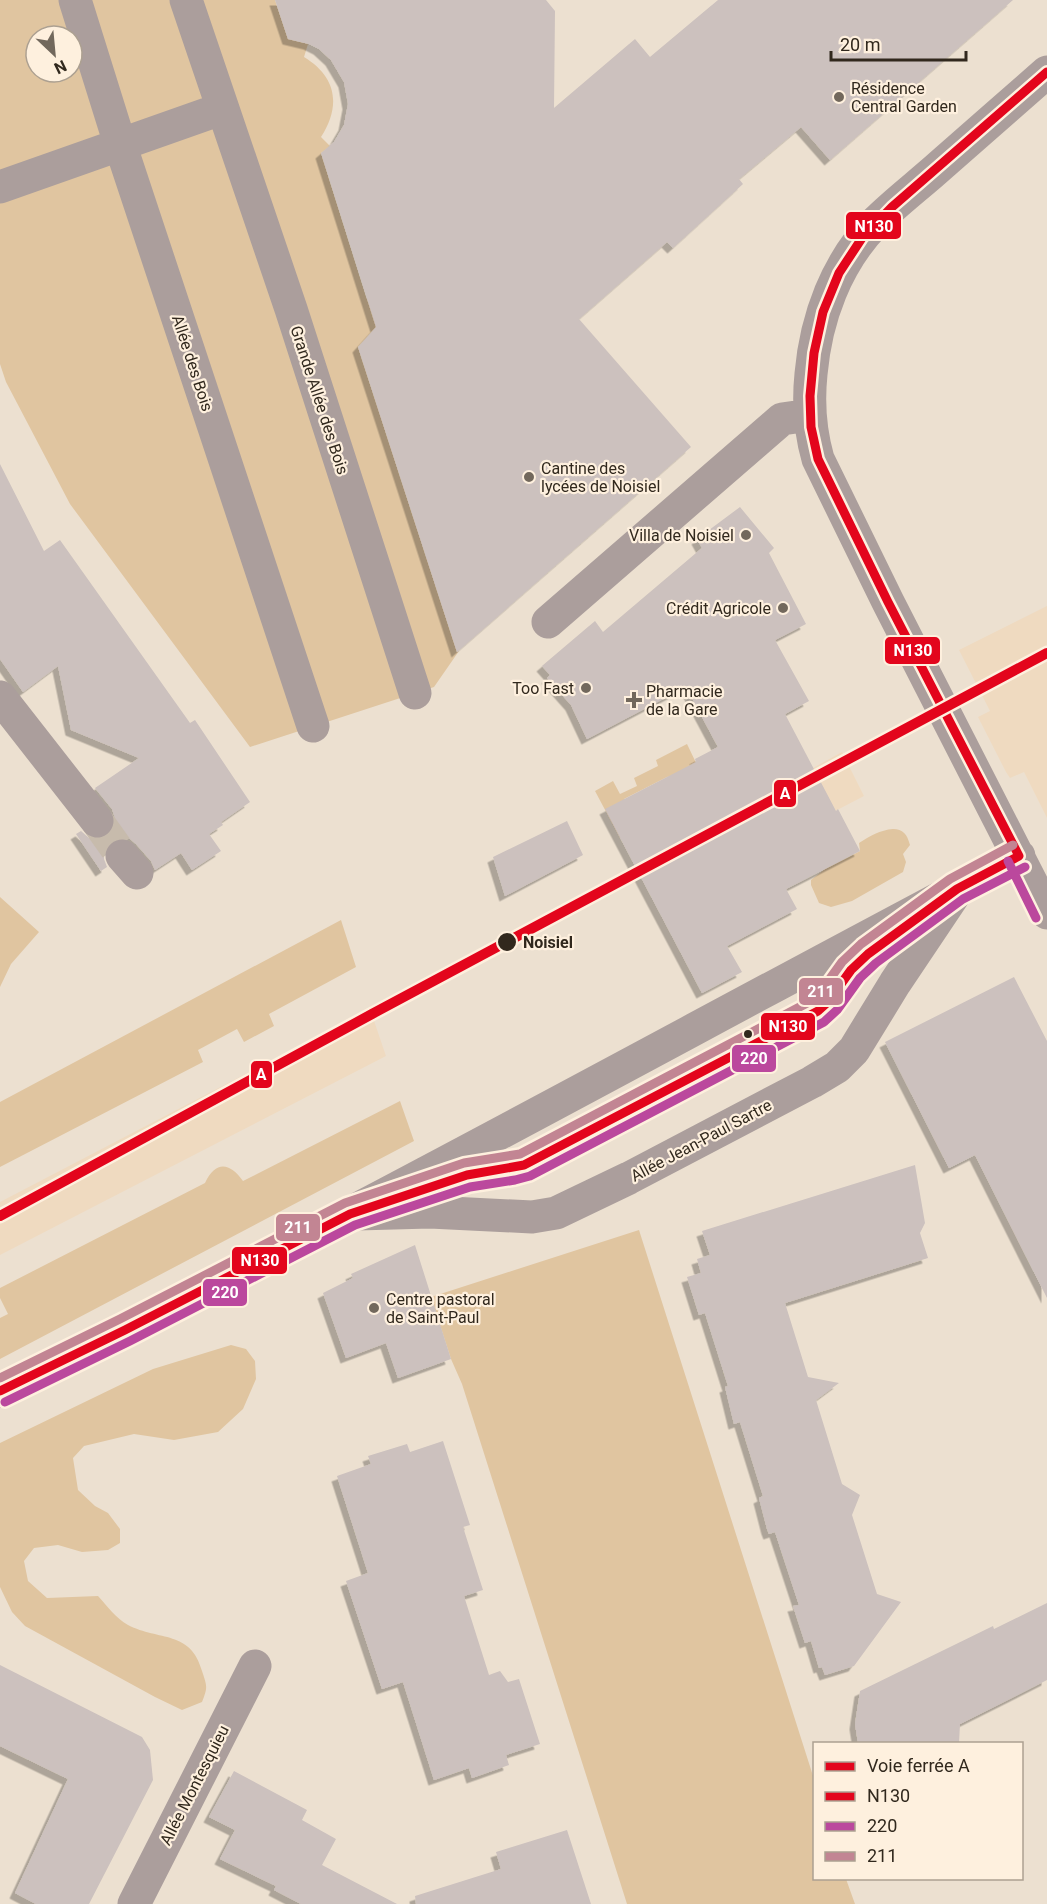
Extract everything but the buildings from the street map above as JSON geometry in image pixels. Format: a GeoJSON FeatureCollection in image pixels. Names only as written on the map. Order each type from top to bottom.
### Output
{"type":"FeatureCollection","features":[{"type":"Feature","properties":{"kind":"street","name":"Allée des Bois"},"geometry":{"type":"LineString","coordinates":[[75,0],[120,144],[313,726]]}},
{"type":"Feature","properties":{"kind":"street","name":"Grande Allée des Bois"},"geometry":{"type":"LineString","coordinates":[[186,0],[221,109],[291,309],[415,693]]}},
{"type":"Feature","properties":{"kind":"street"},"geometry":{"type":"LineString","coordinates":[[1047,72],[875,222],[845,262],[830,291],[813,351],[809,397],[816,450],[834,493],[1047,913]]}},
{"type":"Feature","properties":{"kind":"street"},"geometry":{"type":"LineString","coordinates":[[0,187],[221,109]]}},
{"type":"Feature","properties":{"kind":"street"},"geometry":{"type":"LineString","coordinates":[[548,622],[782,419],[810,415]]}},
{"type":"Feature","properties":{"kind":"street"},"geometry":{"type":"LineString","coordinates":[[0,697],[96,821]]}},
{"type":"Feature","properties":{"kind":"street","name":"Allée Jean-Paul Sartre"},"geometry":{"type":"LineString","coordinates":[[0,1391],[350,1214],[1019,856]]}},
{"type":"Feature","properties":{"kind":"street","name":"Allée Jean-Paul Sartre"},"geometry":{"type":"LineString","coordinates":[[350,1214],[430,1212],[532,1218],[556,1213],[812,1082],[837,1067],[854,1050],[957,889]]}},
{"type":"Feature","properties":{"kind":"street","name":"Allée Montesquieu"},"geometry":{"type":"LineString","coordinates":[[134,1904],[255,1666]]}},
{"type":"Feature","properties":{"kind":"shaded area"},"geometry":{"type":"Polygon","coordinates":[[[0,0],[275,0],[288,39],[308,44],[304,57],[323,74],[332,93],[331,114],[321,137],[330,146],[321,153],[366,297],[380,326],[358,347],[457,652],[459,651],[434,687],[250,747],[70,504],[6,382],[0,364],[0,0]]]}},
{"type":"Feature","properties":{"kind":"shaded area"},"geometry":{"type":"Polygon","coordinates":[[[1047,606],[1047,818],[1024,772],[1010,778],[1006,772],[978,717],[990,711],[959,650],[1047,606]]]}},
{"type":"Feature","properties":{"kind":"shaded area"},"geometry":{"type":"Polygon","coordinates":[[[687,744],[699,769],[667,777],[624,799],[639,828],[620,838],[595,791],[613,781],[620,794],[637,786],[634,778],[658,766],[656,760],[687,744]]]}},
{"type":"Feature","properties":{"kind":"shaded area"},"geometry":{"type":"Polygon","coordinates":[[[842,752],[864,796],[768,846],[813,768],[842,752]]]}},
{"type":"Feature","properties":{"kind":"shaded area"},"geometry":{"type":"Polygon","coordinates":[[[893,829],[904,833],[910,845],[903,854],[906,862],[903,872],[852,901],[831,907],[819,903],[811,880],[825,869],[860,851],[859,843],[863,840],[879,832],[893,829]]]}},
{"type":"Feature","properties":{"kind":"shaded area"},"geometry":{"type":"Polygon","coordinates":[[[0,897],[39,932],[11,964],[0,987],[0,897]]]}},
{"type":"Feature","properties":{"kind":"shaded area"},"geometry":{"type":"Polygon","coordinates":[[[341,920],[356,967],[269,1014],[274,1026],[244,1042],[237,1029],[198,1050],[203,1062],[0,1167],[0,1102],[341,920]]]}},
{"type":"Feature","properties":{"kind":"shaded area"},"geometry":{"type":"Polygon","coordinates":[[[370,1009],[386,1056],[0,1255],[0,1202],[370,1009]]]}},
{"type":"Feature","properties":{"kind":"shaded area"},"geometry":{"type":"Polygon","coordinates":[[[400,1101],[414,1141],[0,1359],[0,1318],[8,1314],[0,1298],[0,1288],[205,1183],[218,1168],[233,1170],[243,1181],[400,1101]]]}},
{"type":"Feature","properties":{"kind":"shaded area"},"geometry":{"type":"Polygon","coordinates":[[[639,1230],[813,1776],[813,1880],[846,1880],[855,1904],[627,1904],[462,1384],[451,1359],[431,1297],[639,1230]]]}},
{"type":"Feature","properties":{"kind":"shaded area"},"geometry":{"type":"Polygon","coordinates":[[[231,1345],[246,1349],[255,1361],[256,1379],[243,1409],[218,1432],[174,1440],[134,1434],[84,1446],[73,1458],[78,1490],[95,1506],[108,1513],[120,1529],[120,1543],[108,1550],[82,1552],[58,1545],[34,1548],[24,1561],[28,1581],[47,1598],[98,1596],[128,1625],[172,1639],[190,1649],[197,1658],[206,1690],[202,1702],[182,1710],[25,1626],[12,1612],[0,1587],[0,1443],[153,1369],[231,1345]]]}},
{"type":"Feature","properties":{"kind":"tunnel"},"geometry":{"type":"LineString","coordinates":[[97,821],[122,856]]}},
{"type":"Feature","properties":{"kind":"rail line","name":"A"},"geometry":{"type":"LineString","coordinates":[[0,1216],[1047,653]]}},
{"type":"Feature","properties":{"kind":"transit line","name":"N130"},"geometry":{"type":"LineString","coordinates":[[1019,856],[888,602],[818,459],[811,427],[810,396],[814,353],[823,312],[839,273],[862,238],[892,207],[1047,72]]}},
{"type":"Feature","properties":{"kind":"transit line","name":"211"},"geometry":{"type":"LineString","coordinates":[[0,1378],[345,1203],[464,1163],[520,1154],[811,1001],[819,994],[842,962],[861,944],[950,879],[1013,845]]}},
{"type":"Feature","properties":{"kind":"transit line","name":"N130"},"geometry":{"type":"LineString","coordinates":[[0,1391],[125,1330],[350,1214],[467,1175],[524,1165],[818,1011],[828,1002],[851,970],[868,954],[957,889],[1019,856]]}},
{"type":"Feature","properties":{"kind":"transit line","name":"220"},"geometry":{"type":"LineString","coordinates":[[1008,861],[1036,918]]}},
{"type":"Feature","properties":{"kind":"transit line","name":"220"},"geometry":{"type":"LineString","coordinates":[[5,1402],[130,1341],[355,1225],[470,1187],[530,1176],[824,1022],[837,1010],[860,978],[876,963],[963,899],[1025,867]]}},
{"type":"Feature","properties":{"kind":"place","name":"Résidence Central Garden"},"geometry":{"type":"Point","coordinates":[839,97]}},
{"type":"Feature","properties":{"kind":"place","name":"Cantine des lycées de Noisiel"},"geometry":{"type":"Point","coordinates":[529,477]}},
{"type":"Feature","properties":{"kind":"place","name":"Villa de Noisiel"},"geometry":{"type":"Point","coordinates":[746,535]}},
{"type":"Feature","properties":{"kind":"place","name":"Crédit Agricole"},"geometry":{"type":"Point","coordinates":[783,608]}},
{"type":"Feature","properties":{"kind":"place","name":"Too Fast"},"geometry":{"type":"Point","coordinates":[586,688]}},
{"type":"Feature","properties":{"kind":"place","name":"Pharmacie de la Gare"},"geometry":{"type":"Point","coordinates":[634,700]}},
{"type":"Feature","properties":{"kind":"place","name":"Noisiel"},"geometry":{"type":"Point","coordinates":[507,942]}},
{"type":"Feature","properties":{"kind":"place","name":"Centre pastoral de Saint-Paul"},"geometry":{"type":"Point","coordinates":[374,1308]}}]}
